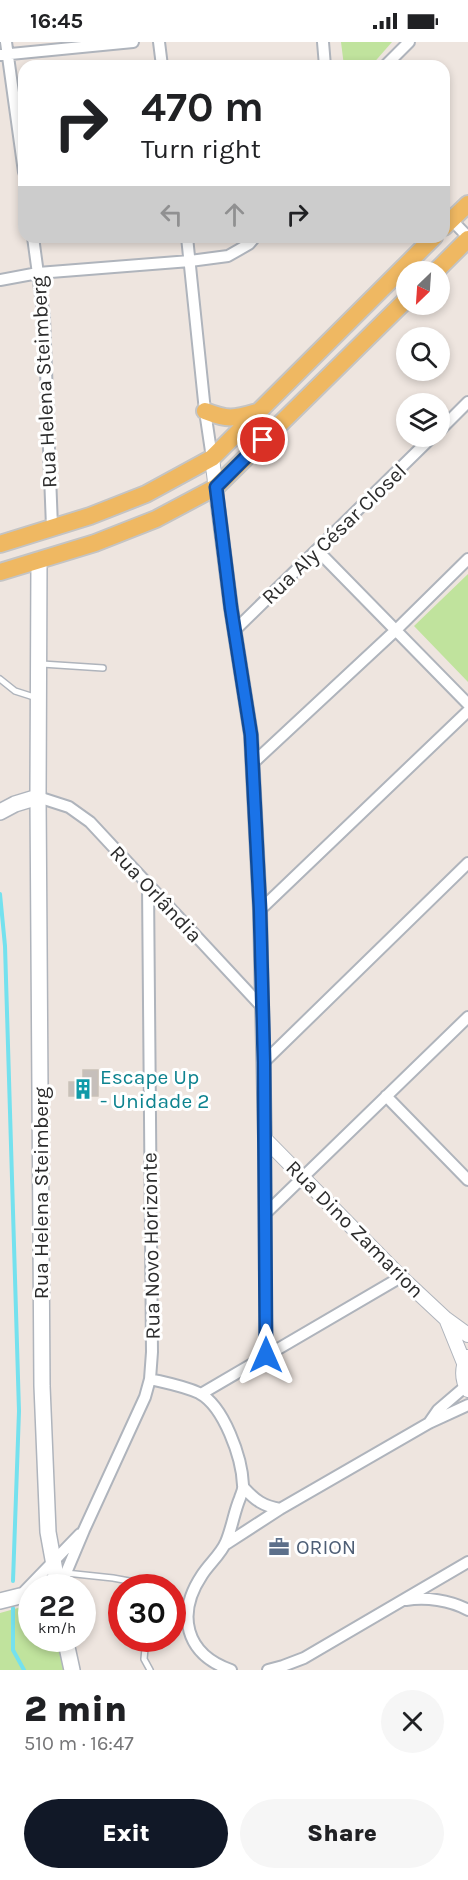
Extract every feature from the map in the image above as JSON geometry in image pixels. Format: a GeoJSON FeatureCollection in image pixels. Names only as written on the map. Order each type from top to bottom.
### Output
{"type":"FeatureCollection","features":[{"type":"Feature","properties":{"kind":"main road"},"geometry":{"type":"LineString","coordinates":[[450,217],[468,204]]}},
{"type":"Feature","properties":{"kind":"main road"},"geometry":{"type":"LineString","coordinates":[[446,261],[468,238]]}},
{"type":"Feature","properties":{"kind":"main road"},"geometry":{"type":"LineString","coordinates":[[0,544],[90,516],[146,494],[212,458],[428,243]]}},
{"type":"Feature","properties":{"kind":"main road"},"geometry":{"type":"LineString","coordinates":[[0,572],[95,543],[156,519],[216,487],[396,310]]}},
{"type":"Feature","properties":{"kind":"main road"},"geometry":{"type":"LineString","coordinates":[[205,411],[224,418],[237,418],[258,412]]}},
{"type":"Feature","properties":{"kind":"main road"},"geometry":{"type":"LineString","coordinates":[[146,494],[156,519]]}},
{"type":"Feature","properties":{"kind":"main road","name":"Rua Helena Steimberg"},"geometry":{"type":"LineString","coordinates":[[39,560],[38,797],[42,1386],[48,1532],[56,1574]]}},
{"type":"Feature","properties":{"kind":"main road"},"geometry":{"type":"LineString","coordinates":[[0,812],[15,804],[38,797]]}},
{"type":"Feature","properties":{"kind":"main road"},"geometry":{"type":"LineString","coordinates":[[0,1601],[18,1599]]}},
{"type":"Feature","properties":{"kind":"main road"},"geometry":{"type":"LineString","coordinates":[[68,1652],[72,1670]]}},
{"type":"Feature","properties":{"kind":"street"},"geometry":{"type":"LineString","coordinates":[[6,42],[4,55],[18,137]]}},
{"type":"Feature","properties":{"kind":"street"},"geometry":{"type":"LineString","coordinates":[[4,55],[133,42]]}},
{"type":"Feature","properties":{"kind":"street"},"geometry":{"type":"LineString","coordinates":[[159,42],[161,60]]}},
{"type":"Feature","properties":{"kind":"street"},"geometry":{"type":"LineString","coordinates":[[323,42],[324,60]]}},
{"type":"Feature","properties":{"kind":"street"},"geometry":{"type":"LineString","coordinates":[[390,60],[409,42]]}},
{"type":"Feature","properties":{"kind":"street"},"geometry":{"type":"LineString","coordinates":[[450,223],[468,238]]}},
{"type":"Feature","properties":{"kind":"street","name":"Rua Helena Steimberg"},"geometry":{"type":"LineString","coordinates":[[34,243],[44,318],[52,527]]}},
{"type":"Feature","properties":{"kind":"street"},"geometry":{"type":"LineString","coordinates":[[188,243],[205,411],[234,631],[251,735],[253,763],[263,1008],[266,1355]]}},
{"type":"Feature","properties":{"kind":"street"},"geometry":{"type":"LineString","coordinates":[[0,280],[38,273],[228,256],[250,243]]}},
{"type":"Feature","properties":{"kind":"street"},"geometry":{"type":"LineString","coordinates":[[450,420],[468,402]]}},
{"type":"Feature","properties":{"kind":"street","name":"Rua Aly César Closel"},"geometry":{"type":"LineString","coordinates":[[234,631],[422,447]]}},
{"type":"Feature","properties":{"kind":"street"},"geometry":{"type":"LineString","coordinates":[[317,550],[468,704]]}},
{"type":"Feature","properties":{"kind":"street"},"geometry":{"type":"LineString","coordinates":[[253,763],[396,630],[468,559]]}},
{"type":"Feature","properties":{"kind":"street"},"geometry":{"type":"LineString","coordinates":[[260,910],[468,711]]}},
{"type":"Feature","properties":{"kind":"street","name":"Rua Orlândia"},"geometry":{"type":"LineString","coordinates":[[38,797],[69,807],[90,822],[263,1008]]}},
{"type":"Feature","properties":{"kind":"street"},"geometry":{"type":"LineString","coordinates":[[264,1062],[468,863]]}},
{"type":"Feature","properties":{"kind":"street","name":"Rua Novo Horizonte"},"geometry":{"type":"LineString","coordinates":[[66,1573],[141,1405],[150,1379],[152,1340],[148,885]]}},
{"type":"Feature","properties":{"kind":"street"},"geometry":{"type":"LineString","coordinates":[[265,1214],[468,1018]]}},
{"type":"Feature","properties":{"kind":"street"},"geometry":{"type":"LineString","coordinates":[[386,1096],[468,1180]]}},
{"type":"Feature","properties":{"kind":"street","name":"Rua Dino Zamarion"},"geometry":{"type":"LineString","coordinates":[[265,1139],[401,1277],[446,1319],[468,1335]]}},
{"type":"Feature","properties":{"kind":"street"},"geometry":{"type":"LineString","coordinates":[[201,1394],[401,1277]]}},
{"type":"Feature","properties":{"kind":"street","name":"Rua Dino Zamarion"},"geometry":{"type":"LineString","coordinates":[[446,1319],[466,1359],[463,1375],[467,1388]]}},
{"type":"Feature","properties":{"kind":"street"},"geometry":{"type":"LineString","coordinates":[[150,1379],[201,1394],[216,1409],[228,1430],[238,1455],[244,1488],[234,1513],[226,1544]]}},
{"type":"Feature","properties":{"kind":"street"},"geometry":{"type":"LineString","coordinates":[[429,1423],[438,1410],[467,1388]]}},
{"type":"Feature","properties":{"kind":"street"},"geometry":{"type":"LineString","coordinates":[[231,1670],[201,1653],[192,1641],[187,1620],[190,1599],[201,1577],[226,1544],[280,1509],[429,1423],[468,1406]]}},
{"type":"Feature","properties":{"kind":"street"},"geometry":{"type":"LineString","coordinates":[[244,1488],[255,1500],[266,1507],[280,1509]]}},
{"type":"Feature","properties":{"kind":"street"},"geometry":{"type":"LineString","coordinates":[[43,1574],[52,1561],[84,1530]]}},
{"type":"Feature","properties":{"kind":"street"},"geometry":{"type":"LineString","coordinates":[[268,1670],[304,1658],[468,1562]]}},
{"type":"Feature","properties":{"kind":"street"},"geometry":{"type":"LineString","coordinates":[[402,1600],[419,1598],[439,1600],[468,1610]]}},
{"type":"Feature","properties":{"kind":"lane"},"geometry":{"type":"LineString","coordinates":[[38,663],[103,668]]}},
{"type":"Feature","properties":{"kind":"lane"},"geometry":{"type":"LineString","coordinates":[[0,679],[15,691],[38,698]]}},
{"type":"Feature","properties":{"kind":"lane"},"geometry":{"type":"LineString","coordinates":[[66,1573],[108,1577]]}},
{"type":"Feature","properties":{"kind":"lane"},"geometry":{"type":"LineString","coordinates":[[145,1652],[144,1659],[150,1670]]}},
{"type":"Feature","properties":{"kind":"green space"},"geometry":{"type":"Polygon","coordinates":[[[341,42],[392,42],[376,60],[343,60],[341,42]]]}},
{"type":"Feature","properties":{"kind":"green space"},"geometry":{"type":"Polygon","coordinates":[[[468,574],[468,682],[414,626],[468,574]]]}},
{"type":"Feature","properties":{"kind":"green space"},"geometry":{"type":"Polygon","coordinates":[[[18,1608],[18,1652],[61,1652],[65,1670],[0,1670],[0,1613],[18,1608]]]}},
{"type":"Feature","properties":{"kind":"building","name":"Escape Up - Unidade 2"},"geometry":{"type":"Polygon","coordinates":[[[83,1070],[98,1070],[98,1096],[69,1096],[69,1082],[83,1082],[83,1070]]]}},
{"type":"Feature","properties":{"kind":"waterway"},"geometry":{"type":"LineString","coordinates":[[0,894],[5,946],[19,1411],[13,1581]]}},
{"type":"Feature","properties":{"kind":"waterway"},"geometry":{"type":"LineString","coordinates":[[13,1608],[13,1650],[24,1670]]}},
{"type":"Feature","properties":{"kind":"place","name":"Escape Up - Unidade 2"},"geometry":{"type":"Point","coordinates":[83,1089]}},
{"type":"Feature","properties":{"kind":"place","name":"ORION"},"geometry":{"type":"Point","coordinates":[279,1547]}},
{"type":"Feature","properties":{"kind":"route"},"geometry":{"type":"LineString","coordinates":[[263,440],[216,487],[231,608],[251,735],[260,910],[264,1062],[266,1355]]}}]}
